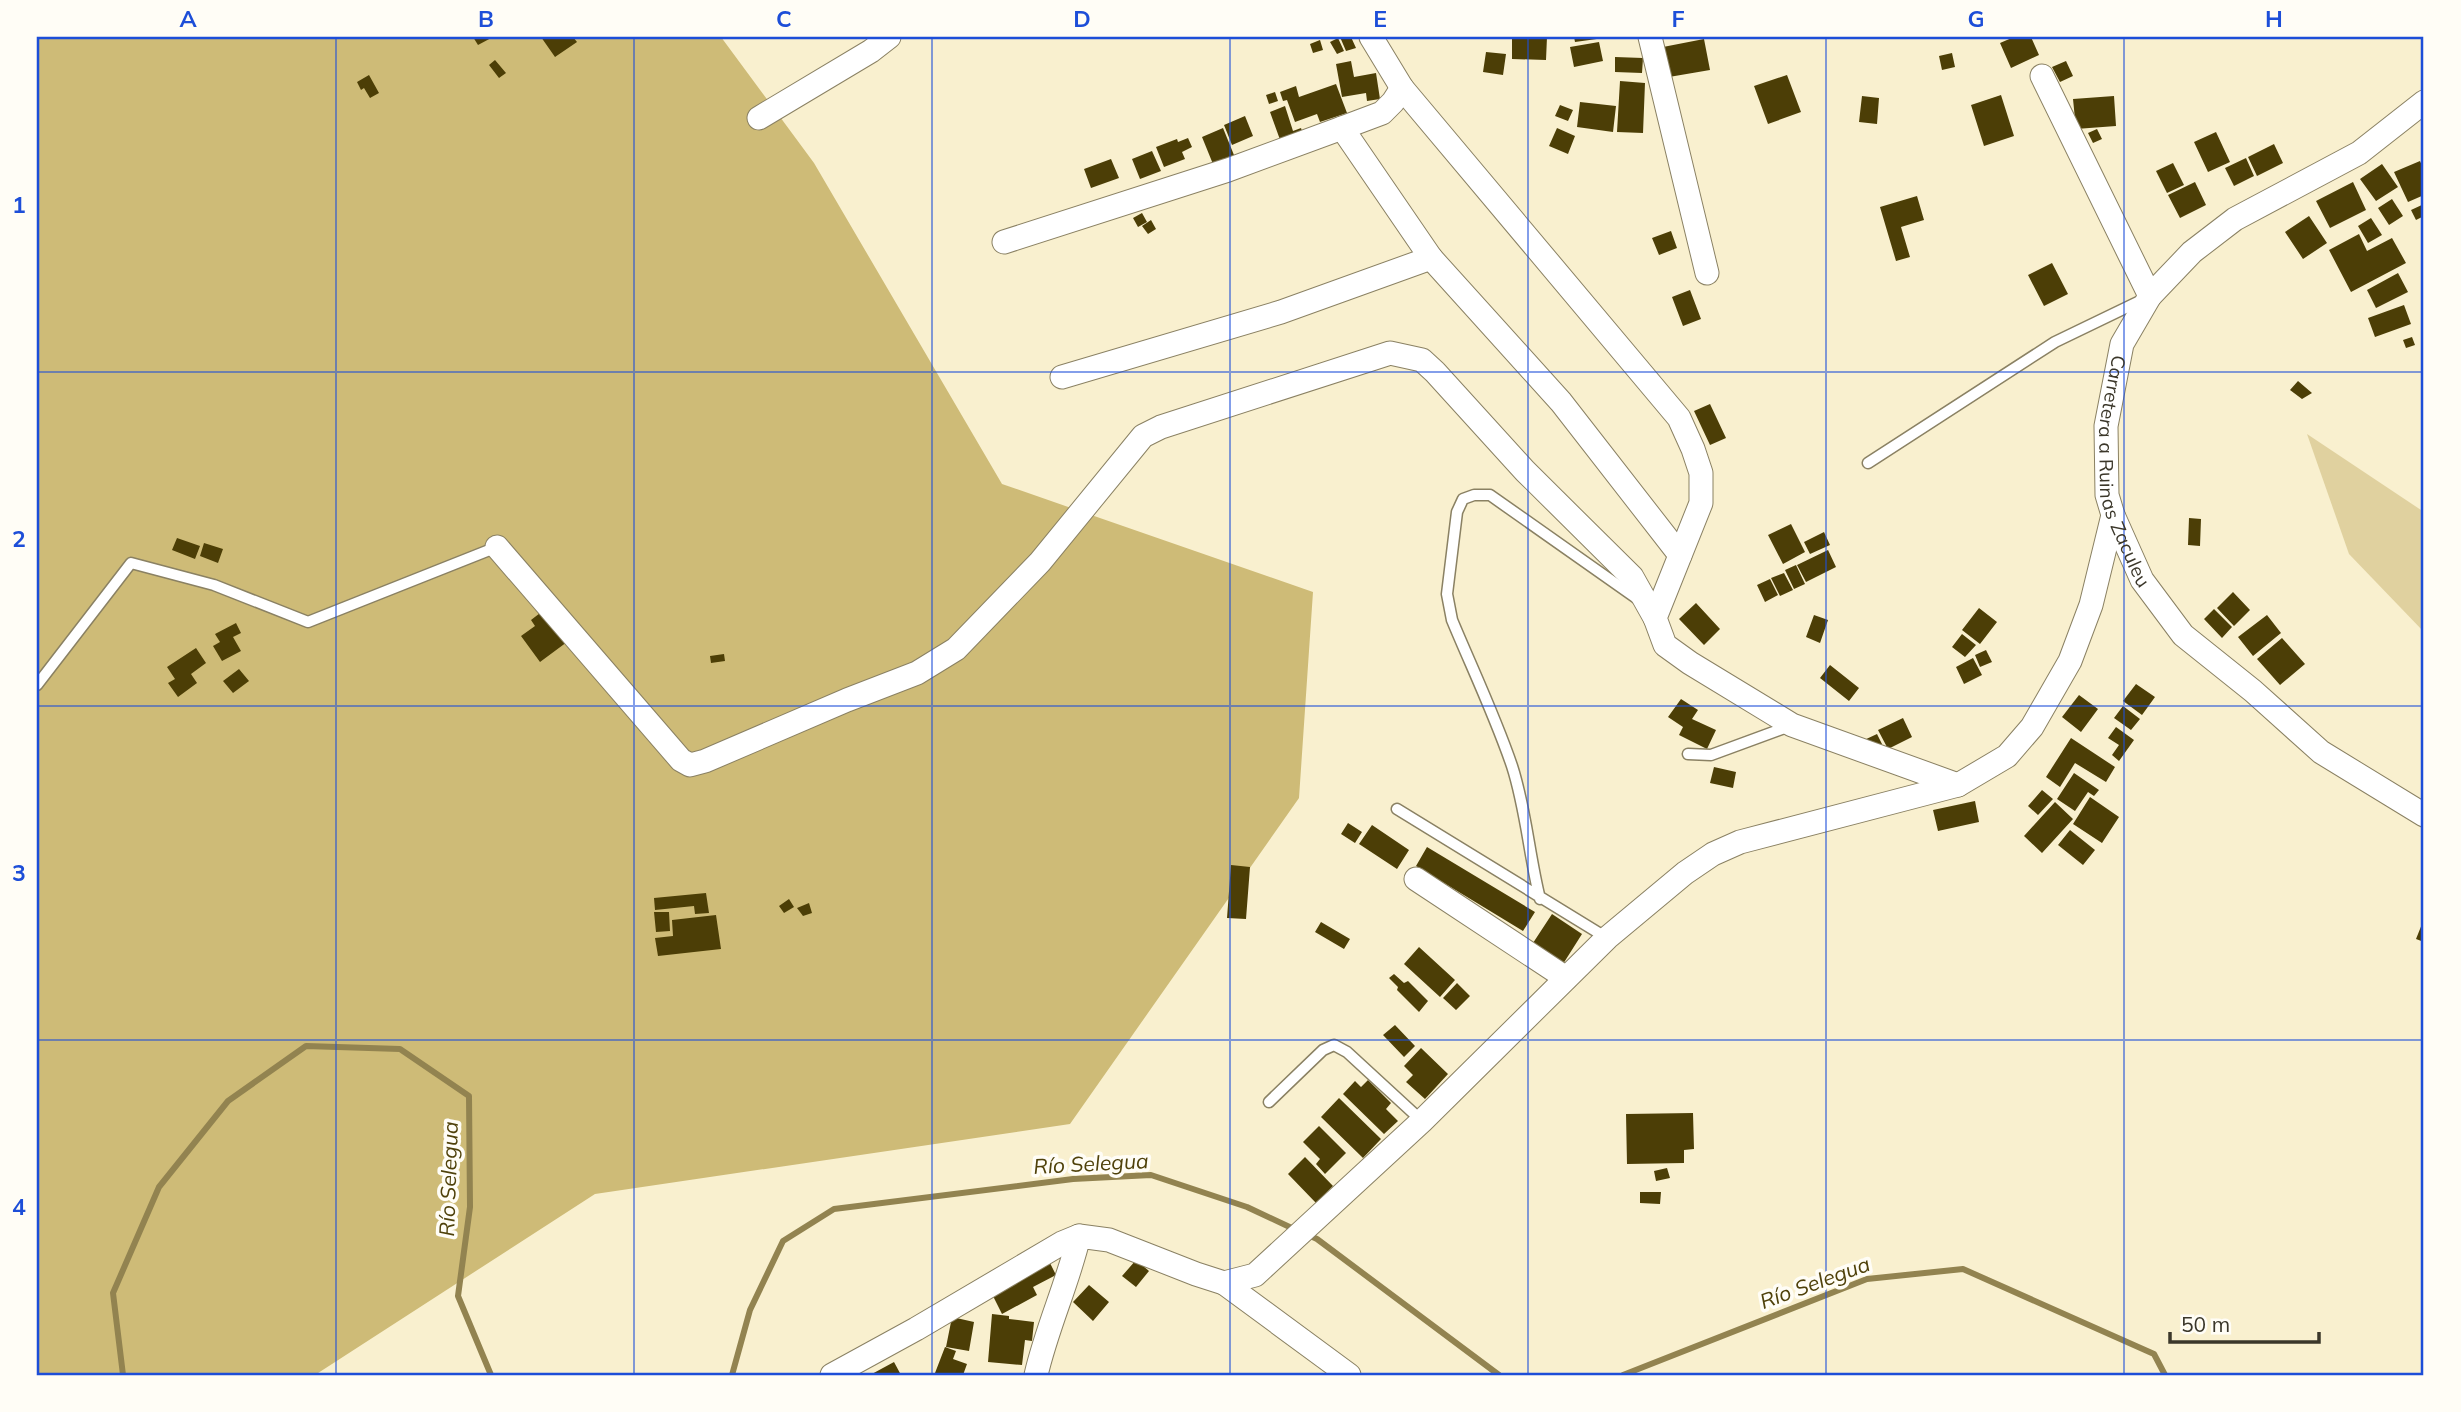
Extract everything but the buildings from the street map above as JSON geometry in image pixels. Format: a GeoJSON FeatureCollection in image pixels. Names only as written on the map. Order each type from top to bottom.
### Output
{"type":"FeatureCollection","features":[{"type":"Feature","properties":{"kind":"street"},"geometry":{"type":"LineString","coordinates":[[759,118],[871,51],[889,37]]}},
{"type":"Feature","properties":{"kind":"street"},"geometry":{"type":"LineString","coordinates":[[1371,37],[1402,88],[1679,418],[1701,473],[1701,503],[1680,555],[1651,611]]}},
{"type":"Feature","properties":{"kind":"street"},"geometry":{"type":"LineString","coordinates":[[1650,37],[1707,273]]}},
{"type":"Feature","properties":{"kind":"street"},"geometry":{"type":"LineString","coordinates":[[2042,76],[2150,296]]}},
{"type":"Feature","properties":{"kind":"street"},"geometry":{"type":"LineString","coordinates":[[1004,242],[1228,170],[1382,113],[1402,88]]}},
{"type":"Feature","properties":{"kind":"street","name":"Carretera a Ruinas Zaculeu"},"geometry":{"type":"LineString","coordinates":[[2424,102],[2359,153],[2235,219],[2192,252],[2150,296],[2122,344],[2106,426],[2107,495],[2113,514],[2142,580],[2183,635],[2253,691],[2321,752],[2424,815]]}},
{"type":"Feature","properties":{"kind":"street"},"geometry":{"type":"LineString","coordinates":[[1342,128],[1431,258],[1561,402],[1680,555]]}},
{"type":"Feature","properties":{"kind":"street"},"geometry":{"type":"LineString","coordinates":[[1062,377],[1282,312],[1431,258]]}},
{"type":"Feature","properties":{"kind":"street"},"geometry":{"type":"LineString","coordinates":[[497,547],[681,760],[690,765],[917,673],[956,649],[1040,562],[1143,436],[1161,427],[1390,353],[1422,360],[1435,372],[1525,471],[1632,578],[1651,611],[1665,645],[1792,725],[1958,785]]}},
{"type":"Feature","properties":{"kind":"street"},"geometry":{"type":"LineString","coordinates":[[1224,1283],[1255,1275],[1318,1214],[1422,1121],[1607,938],[1685,873],[1713,854],[1740,842],[1958,785],[2007,756],[2032,727],[2070,662],[2091,605],[2113,514]]}},
{"type":"Feature","properties":{"kind":"street"},"geometry":{"type":"LineString","coordinates":[[1416,879],[1566,978]]}},
{"type":"Feature","properties":{"kind":"street"},"geometry":{"type":"LineString","coordinates":[[1036,1375],[1079,1236]]}},
{"type":"Feature","properties":{"kind":"street"},"geometry":{"type":"LineString","coordinates":[[832,1375],[1062,1243],[1079,1236],[1109,1240],[1224,1283],[1349,1375]]}},
{"type":"Feature","properties":{"kind":"lane"},"geometry":{"type":"LineString","coordinates":[[1868,463],[2055,342],[2150,296]]}},
{"type":"Feature","properties":{"kind":"lane"},"geometry":{"type":"LineString","coordinates":[[1541,899],[1532,868],[1512,767],[1452,620],[1447,594],[1457,512],[1463,499],[1474,495],[1490,495],[1572,551],[1651,611]]}},
{"type":"Feature","properties":{"kind":"lane"},"geometry":{"type":"LineString","coordinates":[[37,685],[131,563],[214,585],[308,622],[497,547]]}},
{"type":"Feature","properties":{"kind":"lane"},"geometry":{"type":"LineString","coordinates":[[1688,754],[1711,755],[1792,725]]}},
{"type":"Feature","properties":{"kind":"lane"},"geometry":{"type":"LineString","coordinates":[[1397,809],[1607,938]]}},
{"type":"Feature","properties":{"kind":"lane"},"geometry":{"type":"LineString","coordinates":[[1269,1102],[1323,1051],[1334,1045],[1347,1052],[1422,1121]]}},
{"type":"Feature","properties":{"kind":"shaded area"},"geometry":{"type":"Polygon","coordinates":[[[37,37],[721,37],[814,163],[1002,484],[1313,592],[1299,798],[1070,1124],[595,1194],[315,1375],[37,1375],[37,37]]]}},
{"type":"Feature","properties":{"kind":"shaded area"},"geometry":{"type":"Polygon","coordinates":[[[2307,434],[2424,512],[2424,632],[2349,554],[2307,434]]]}},
{"type":"Feature","properties":{"kind":"waterway","name":"Río Selegua"},"geometry":{"type":"LineString","coordinates":[[123,1375],[113,1293],[159,1187],[228,1101],[306,1046],[400,1049],[469,1096],[470,1207],[458,1296],[491,1375]]}},
{"type":"Feature","properties":{"kind":"waterway","name":"Río Selegua"},"geometry":{"type":"LineString","coordinates":[[732,1375],[750,1310],[783,1241],[834,1209],[1073,1179],[1151,1175],[1247,1207],[1296,1230]]}},
{"type":"Feature","properties":{"kind":"waterway","name":"Río Selegua"},"geometry":{"type":"LineString","coordinates":[[1306,1234],[1317,1239],[1499,1375]]}},
{"type":"Feature","properties":{"kind":"waterway","name":"Río Selegua"},"geometry":{"type":"LineString","coordinates":[[1623,1375],[1867,1279],[1963,1269],[2154,1354],[2165,1375]]}}]}
